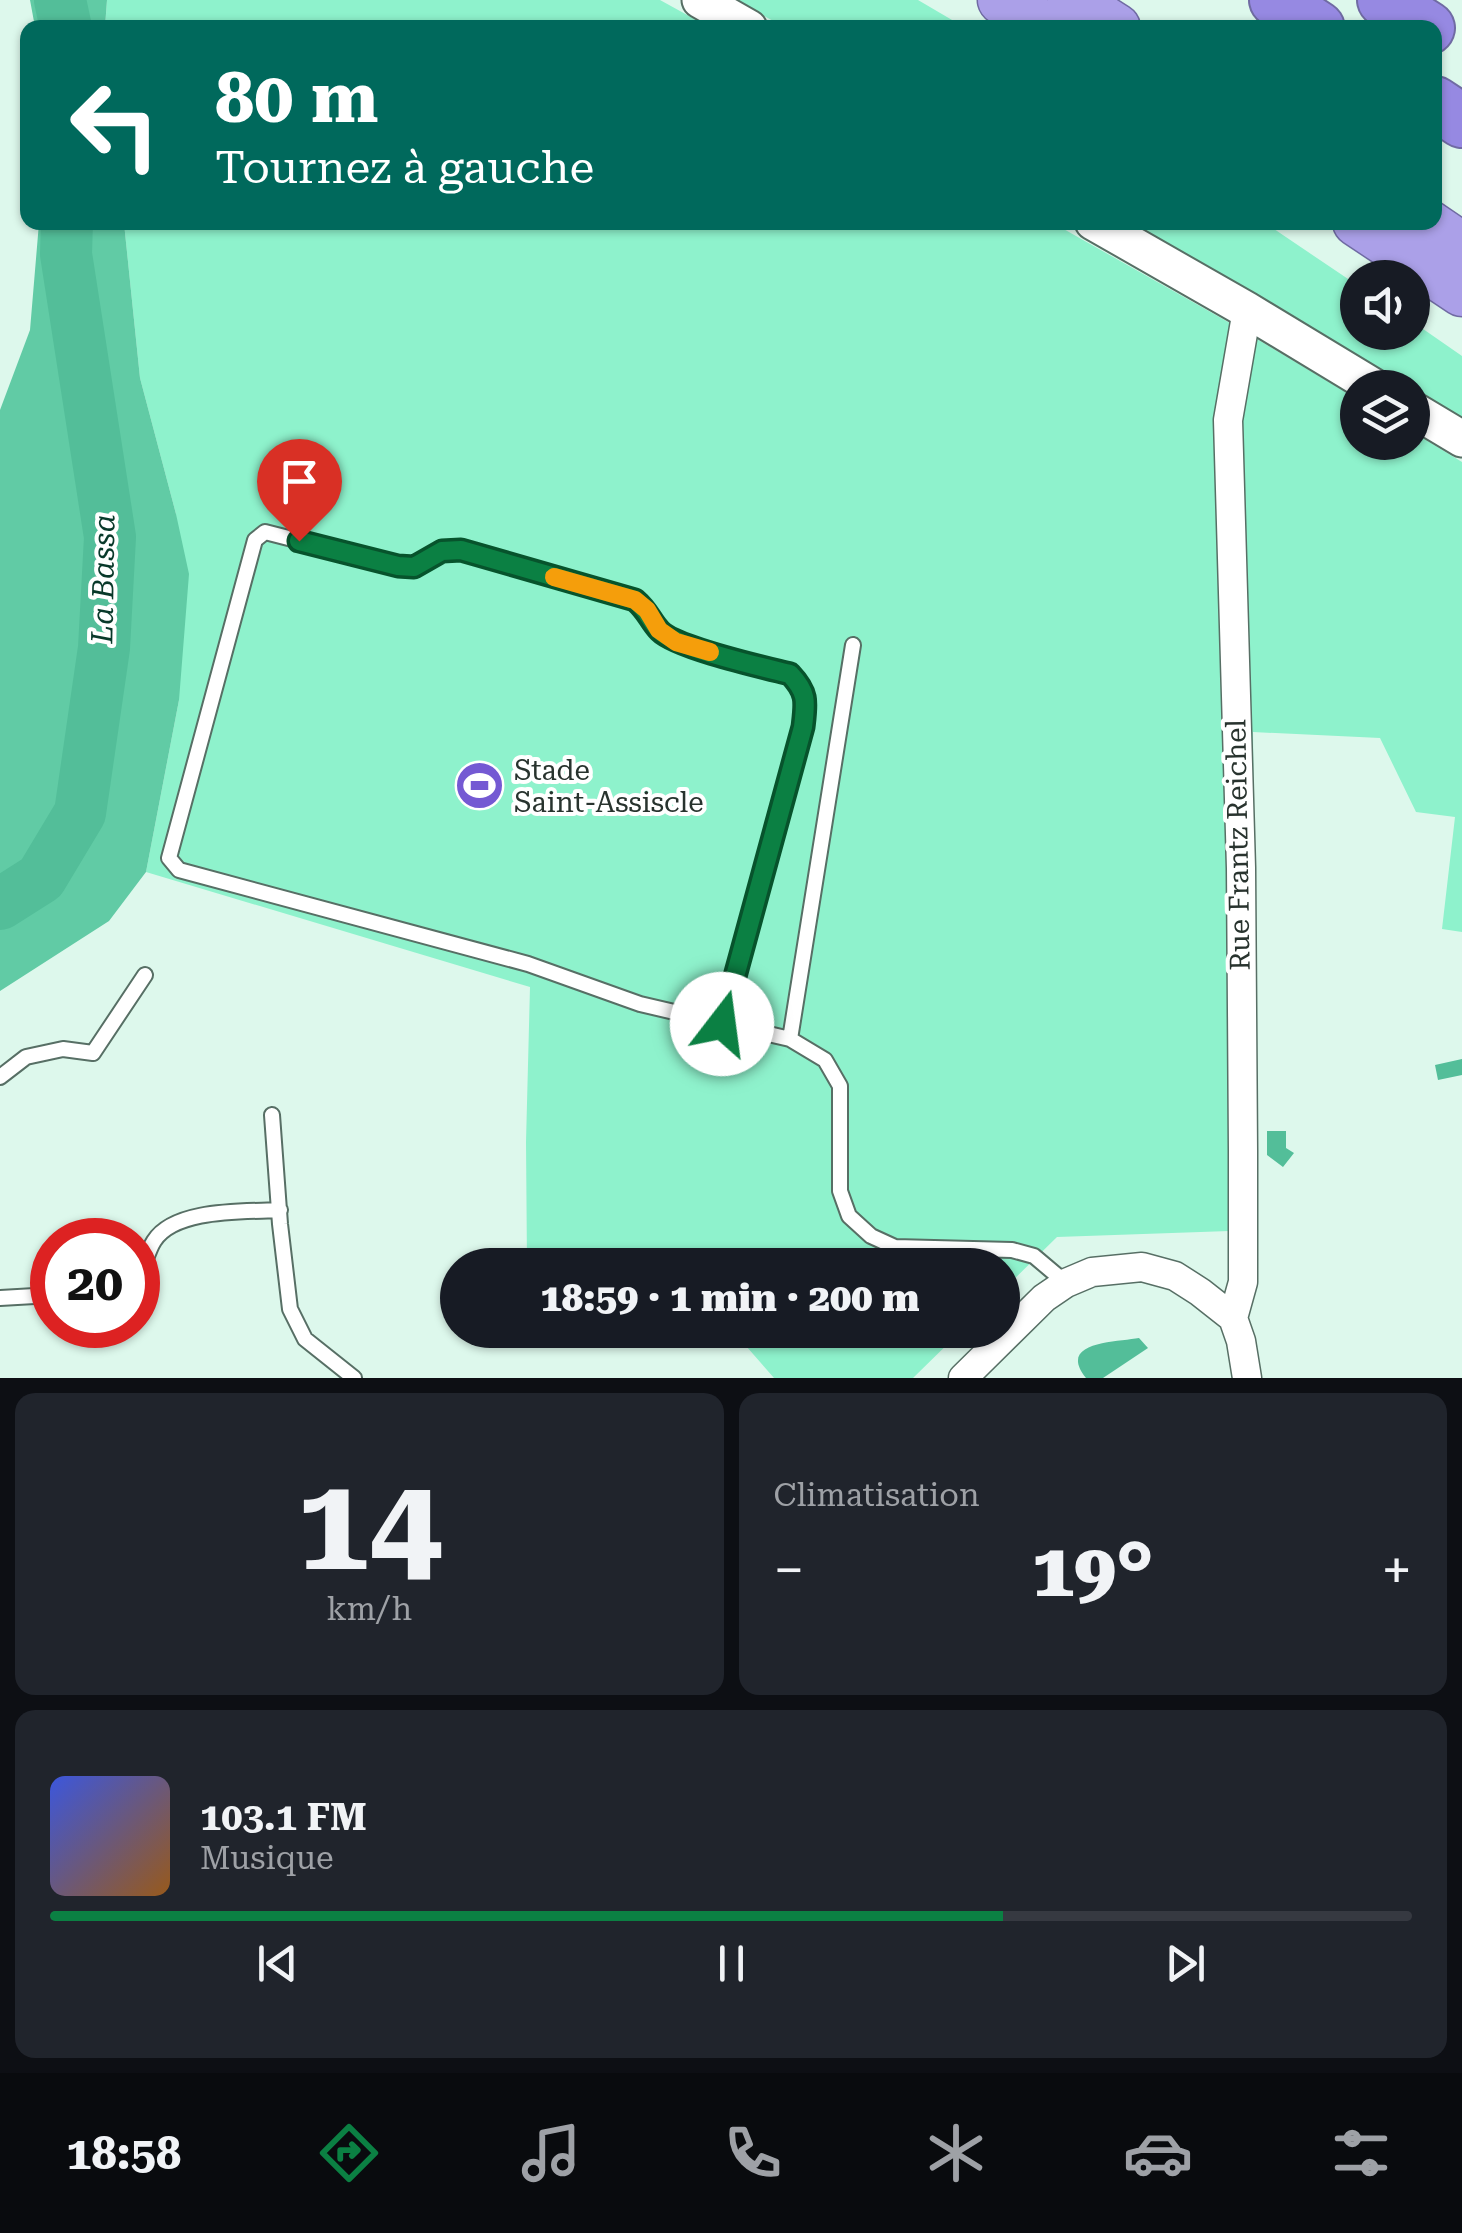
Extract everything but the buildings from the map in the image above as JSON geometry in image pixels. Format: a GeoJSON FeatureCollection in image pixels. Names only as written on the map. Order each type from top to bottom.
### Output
{"type":"FeatureCollection","features":[{"type":"Feature","properties":{"kind":"highway"},"geometry":{"type":"LineString","coordinates":[[1002,0],[1034,20]]}},
{"type":"Feature","properties":{"kind":"highway"},"geometry":{"type":"LineString","coordinates":[[1072,0],[1103,20]]}},
{"type":"Feature","properties":{"kind":"highway"},"geometry":{"type":"LineString","coordinates":[[1276,0],[1306,20]]}},
{"type":"Feature","properties":{"kind":"highway"},"geometry":{"type":"LineString","coordinates":[[1384,0],[1415,20]]}},
{"type":"Feature","properties":{"kind":"highway"},"geometry":{"type":"LineString","coordinates":[[1369,230],[1462,292]]}},
{"type":"Feature","properties":{"kind":"highway"},"geometry":{"type":"LineString","coordinates":[[1437,230],[1462,247]]}},
{"type":"Feature","properties":{"kind":"street"},"geometry":{"type":"LineString","coordinates":[[700,0],[734,20]]}},
{"type":"Feature","properties":{"kind":"street"},"geometry":{"type":"LineString","coordinates":[[1107,230],[1346,370]]}},
{"type":"Feature","properties":{"kind":"street","name":"Rue Frantz Reichel"},"geometry":{"type":"LineString","coordinates":[[1247,310],[1228,420],[1241,868],[1243,1150],[1243,1282],[1233,1318],[1247,1378]]}},
{"type":"Feature","properties":{"kind":"street"},"geometry":{"type":"LineString","coordinates":[[1430,420],[1462,439]]}},
{"type":"Feature","properties":{"kind":"street"},"geometry":{"type":"LineString","coordinates":[[964,1378],[1044,1298],[1092,1272],[1142,1268],[1175,1276],[1233,1318]]}},
{"type":"Feature","properties":{"kind":"lane"},"geometry":{"type":"LineString","coordinates":[[722,1024],[803,727],[806,703],[801,686],[790,674],[676,642],[659,630],[647,610],[635,600],[461,550],[442,551],[414,567],[266,532],[256,540],[169,858],[179,870],[528,964],[640,1004],[722,1024],[790,1040],[825,1060],[840,1086],[840,1191],[849,1216],[871,1236],[895,1247],[1012,1250],[1034,1256],[1066,1284]]}},
{"type":"Feature","properties":{"kind":"lane"},"geometry":{"type":"LineString","coordinates":[[790,1040],[854,645]]}},
{"type":"Feature","properties":{"kind":"lane"},"geometry":{"type":"LineString","coordinates":[[0,1077],[26,1056],[63,1049],[93,1054],[145,974]]}},
{"type":"Feature","properties":{"kind":"lane"},"geometry":{"type":"LineString","coordinates":[[272,1115],[290,1309],[305,1339],[354,1378]]}},
{"type":"Feature","properties":{"kind":"lane"},"geometry":{"type":"LineString","coordinates":[[160,1235],[172,1224],[208,1214],[280,1210]]}},
{"type":"Feature","properties":{"kind":"lane"},"geometry":{"type":"LineString","coordinates":[[0,1298],[30,1296]]}},
{"type":"Feature","properties":{"kind":"shaded area"},"geometry":{"type":"Polygon","coordinates":[[[30,0],[107,0],[106,20],[34,20],[30,0]]]}},
{"type":"Feature","properties":{"kind":"shaded area"},"geometry":{"type":"Polygon","coordinates":[[[107,0],[660,0],[696,20],[106,20],[107,0]]]}},
{"type":"Feature","properties":{"kind":"shaded area"},"geometry":{"type":"Polygon","coordinates":[[[736,0],[918,0],[952,20],[772,20],[736,0]]]}},
{"type":"Feature","properties":{"kind":"shaded area"},"geometry":{"type":"Polygon","coordinates":[[[38,230],[125,230],[140,378],[189,574],[179,700],[146,872],[109,921],[0,991],[0,410],[30,330],[38,230]]]}},
{"type":"Feature","properties":{"kind":"shaded area"},"geometry":{"type":"Polygon","coordinates":[[[125,230],[1065,230],[1340,389],[1340,460],[1430,460],[1430,442],[1462,462],[1462,932],[1442,929],[1455,817],[1416,812],[1380,738],[1253,732],[1258,1230],[1057,1237],[1020,1273],[1020,1248],[527,1248],[530,987],[146,872],[179,700],[176,514],[140,378],[125,230]]]}},
{"type":"Feature","properties":{"kind":"shaded area"},"geometry":{"type":"Polygon","coordinates":[[[1140,230],[1275,230],[1340,274],[1340,346],[1140,230]]]}},
{"type":"Feature","properties":{"kind":"shaded area"},"geometry":{"type":"Polygon","coordinates":[[[1430,334],[1462,356],[1462,419],[1430,400],[1430,370],[1381,370],[1347,350],[1430,350],[1430,334]]]}},
{"type":"Feature","properties":{"kind":"shaded area"},"geometry":{"type":"Polygon","coordinates":[[[1462,1059],[1462,1075],[1438,1080],[1435,1065],[1462,1059]]]}},
{"type":"Feature","properties":{"kind":"shaded area"},"geometry":{"type":"Polygon","coordinates":[[[1267,1131],[1286,1131],[1286,1148],[1294,1153],[1283,1167],[1267,1155],[1267,1131]]]}},
{"type":"Feature","properties":{"kind":"shaded area"},"geometry":{"type":"Polygon","coordinates":[[[1139,1338],[1148,1348],[1103,1378],[1086,1378],[1079,1366],[1084,1350],[1139,1338]]]}},
{"type":"Feature","properties":{"kind":"shaded area"},"geometry":{"type":"Polygon","coordinates":[[[748,1348],[944,1348],[913,1378],[774,1378],[748,1348]]]}},
{"type":"Feature","properties":{"kind":"waterway","name":"La Bassa"},"geometry":{"type":"LineString","coordinates":[[60,0],[64,20]]}},
{"type":"Feature","properties":{"kind":"waterway","name":"La Bassa"},"geometry":{"type":"LineString","coordinates":[[0,904],[41,878],[80,813],[104,648],[110,537],[66,254],[67,230]]}},
{"type":"Feature","properties":{"kind":"slow traffic"},"geometry":{"type":"LineString","coordinates":[[554,577],[635,600],[647,610],[659,630],[676,642],[710,652]]}},
{"type":"Feature","properties":{"kind":"place","name":"Stade Saint-Assiscle"},"geometry":{"type":"Point","coordinates":[479,786]}},
{"type":"Feature","properties":{"kind":"route"},"geometry":{"type":"LineString","coordinates":[[299,541],[414,567],[442,551],[461,550],[635,600],[647,610],[659,630],[676,642],[790,674],[801,686],[806,703],[803,727],[722,1024]]}}]}
